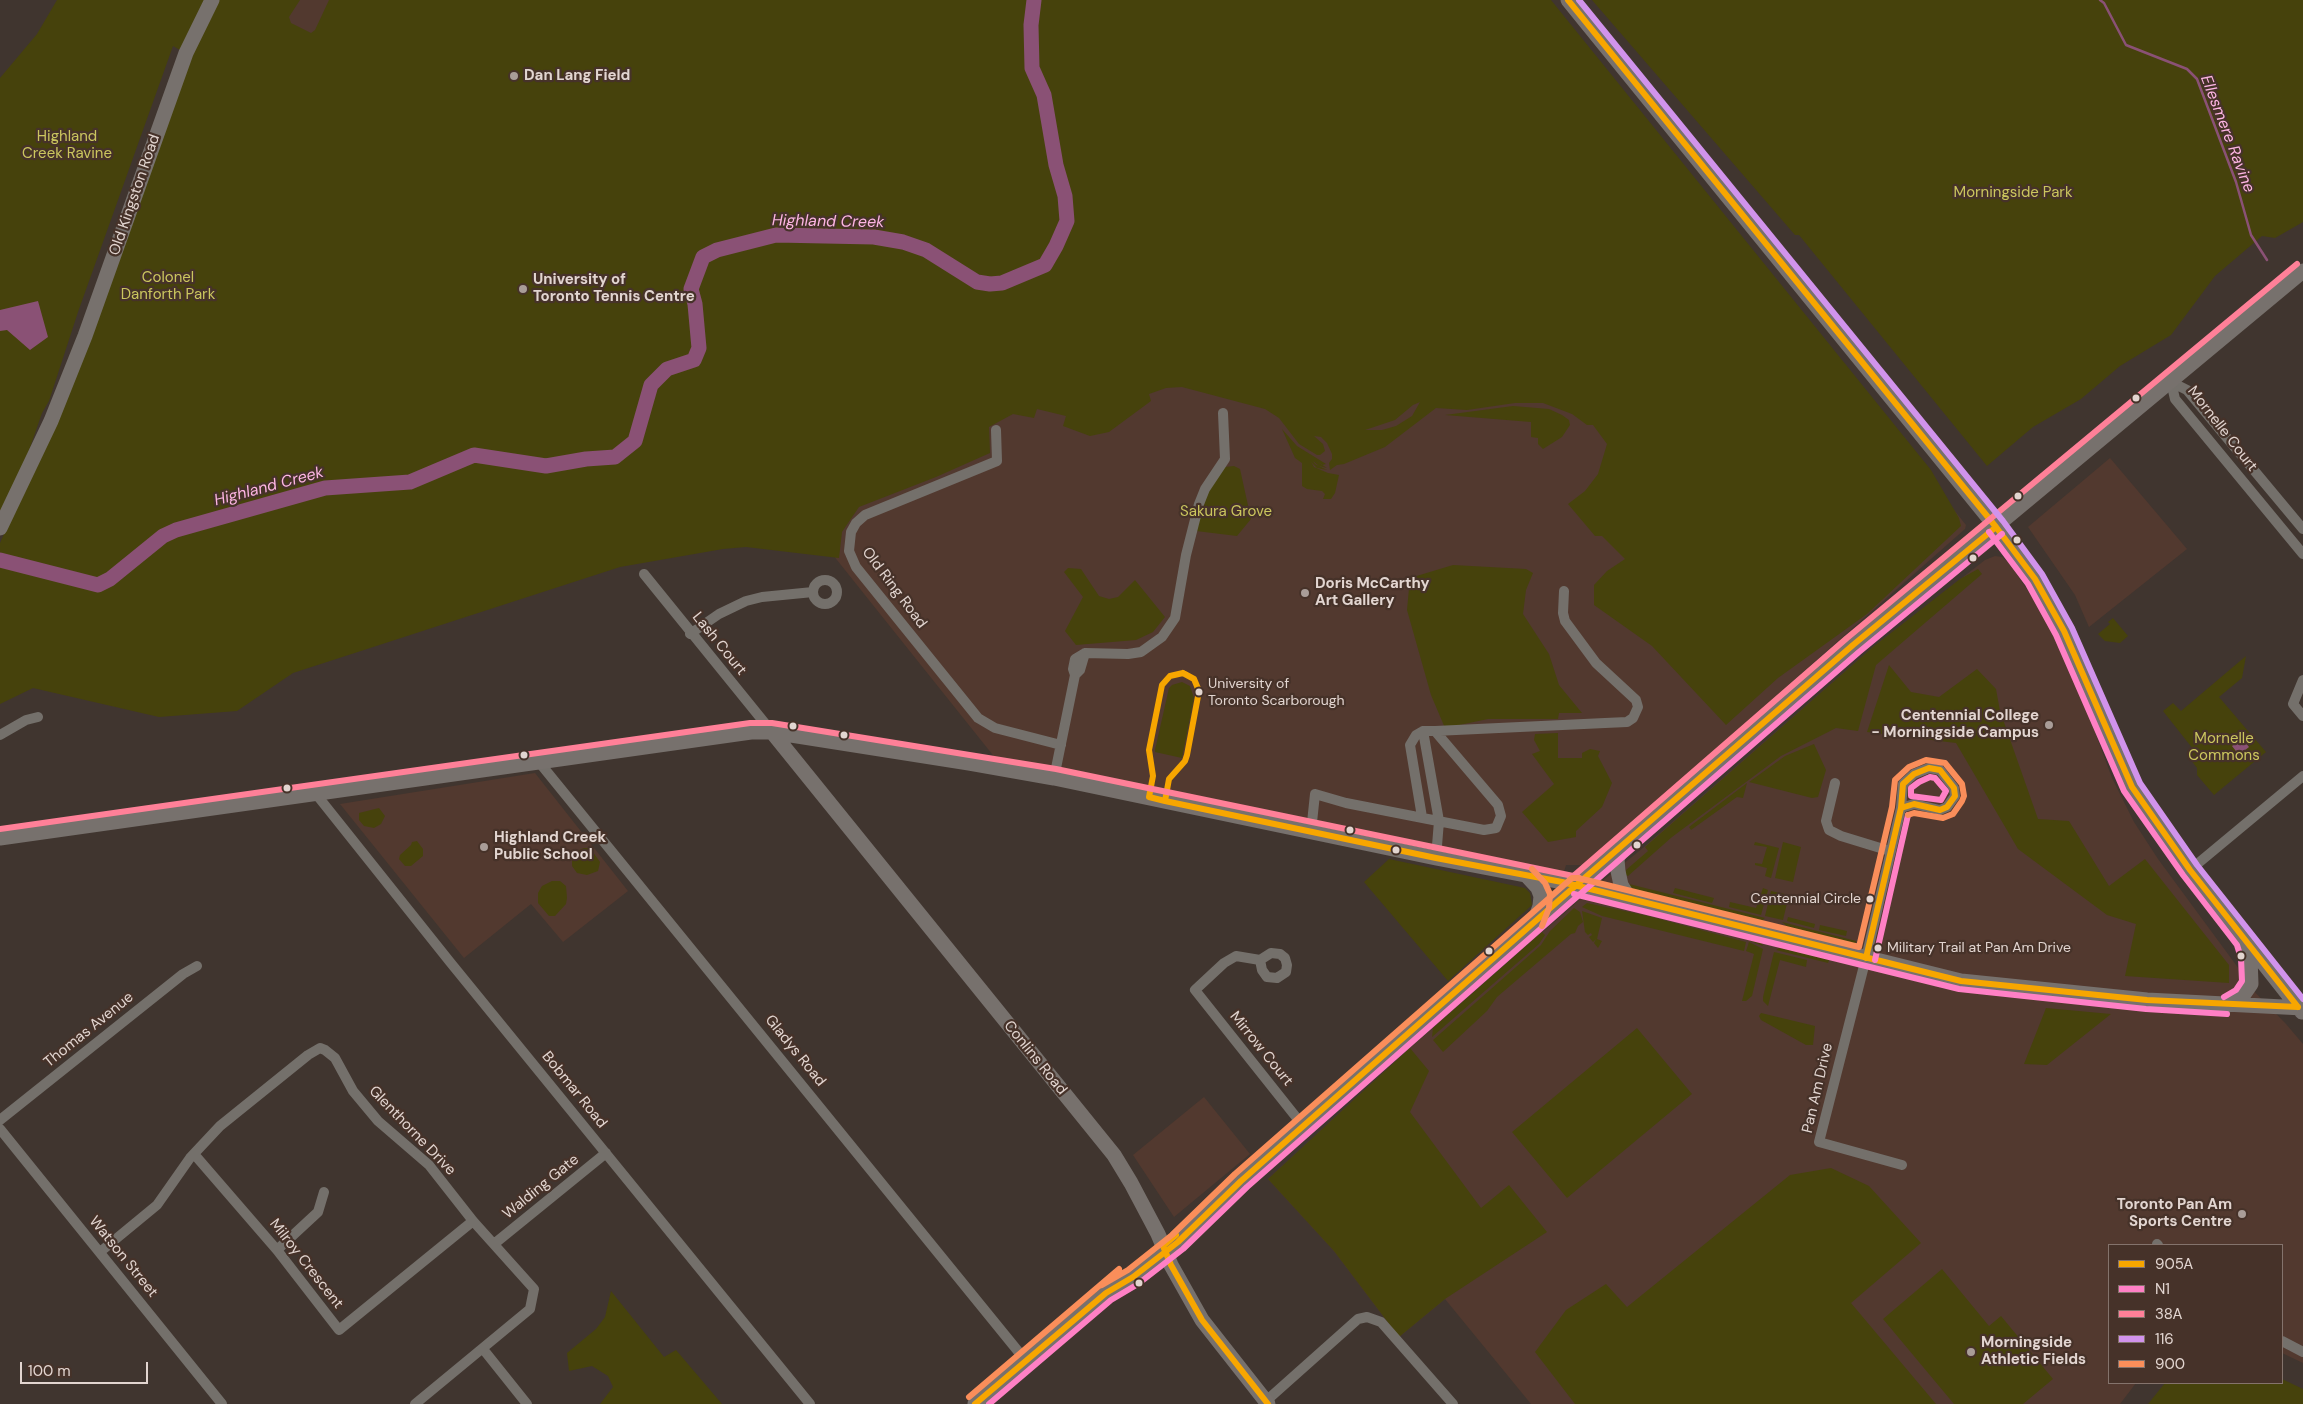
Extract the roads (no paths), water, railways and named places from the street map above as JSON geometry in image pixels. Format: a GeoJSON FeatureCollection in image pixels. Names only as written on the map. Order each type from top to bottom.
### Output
{"type":"FeatureCollection","features":[{"type":"Feature","properties":{"kind":"street","name":"Old Kingston Road"},"geometry":{"type":"LineString","coordinates":[[0,528],[50,421],[86,336],[186,53],[212,0]]}},
{"type":"Feature","properties":{"kind":"street"},"geometry":{"type":"LineString","coordinates":[[1568,0],[1996,526],[2035,579],[2064,631],[2132,787],[2190,870],[2301,1009]]}},
{"type":"Feature","properties":{"kind":"street"},"geometry":{"type":"LineString","coordinates":[[975,1404],[1106,1293],[1165,1249],[1576,886],[1846,651],[2303,271]]}},
{"type":"Feature","properties":{"kind":"street","name":"Mornelle Court"},"geometry":{"type":"LineString","coordinates":[[2171,382],[2187,390],[2303,529]]}},
{"type":"Feature","properties":{"kind":"street","name":"Mornelle Court"},"geometry":{"type":"LineString","coordinates":[[2171,382],[2175,399],[2303,554]]}},
{"type":"Feature","properties":{"kind":"street"},"geometry":{"type":"LineString","coordinates":[[1054,778],[1074,672],[1080,670],[1085,653],[1122,654],[1140,652],[1152,645],[1171,626],[1175,618],[1186,555],[1199,504],[1205,489],[1225,459],[1223,413]]}},
{"type":"Feature","properties":{"kind":"street","name":"Old Ring Road"},"geometry":{"type":"LineString","coordinates":[[996,430],[997,461],[862,517],[851,532],[849,552],[856,567],[978,718],[993,727],[1061,744]]}},
{"type":"Feature","properties":{"kind":"street","name":"Lash Court"},"geometry":{"type":"LineString","coordinates":[[644,574],[690,634],[772,732]]}},
{"type":"Feature","properties":{"kind":"street"},"geometry":{"type":"LineString","coordinates":[[1422,817],[1410,745],[1416,735],[1435,731],[1627,722],[1636,715],[1638,707],[1634,696],[1596,663],[1565,621],[1562,613],[1564,590]]}},
{"type":"Feature","properties":{"kind":"street"},"geometry":{"type":"LineString","coordinates":[[690,634],[719,614],[746,601],[762,597],[814,592]]}},
{"type":"Feature","properties":{"kind":"street"},"geometry":{"type":"LineString","coordinates":[[2303,680],[2294,704],[2303,716]]}},
{"type":"Feature","properties":{"kind":"street"},"geometry":{"type":"LineString","coordinates":[[0,735],[26,720],[38,717]]}},
{"type":"Feature","properties":{"kind":"street"},"geometry":{"type":"LineString","coordinates":[[1311,832],[1315,794],[1346,803],[1487,831],[1496,828],[1501,816],[1498,805],[1435,731]]}},
{"type":"Feature","properties":{"kind":"street"},"geometry":{"type":"LineString","coordinates":[[0,838],[751,732],[772,732],[1054,778],[1526,875],[1971,982],[2138,1000],[2301,1009]]}},
{"type":"Feature","properties":{"kind":"street","name":"Conlins Road"},"geometry":{"type":"LineString","coordinates":[[772,732],[1114,1155],[1131,1182],[1202,1320],[1267,1403]]}},
{"type":"Feature","properties":{"kind":"street"},"geometry":{"type":"LineString","coordinates":[[1423,732],[1439,821],[1436,858]]}},
{"type":"Feature","properties":{"kind":"street","name":"Gladys Road"},"geometry":{"type":"LineString","coordinates":[[539,762],[1026,1361]]}},
{"type":"Feature","properties":{"kind":"street"},"geometry":{"type":"LineString","coordinates":[[1866,958],[1901,808],[1903,784],[1914,774],[1928,768],[1940,770],[1954,788],[1955,796],[1948,808],[1940,810],[1914,804],[1901,808]]}},
{"type":"Feature","properties":{"kind":"street"},"geometry":{"type":"LineString","coordinates":[[2190,870],[2303,776]]}},
{"type":"Feature","properties":{"kind":"street"},"geometry":{"type":"LineString","coordinates":[[1835,784],[1826,821],[1829,830],[1840,836],[1890,851]]}},
{"type":"Feature","properties":{"kind":"street","name":"Bobmar Road"},"geometry":{"type":"LineString","coordinates":[[316,794],[810,1404]]}},
{"type":"Feature","properties":{"kind":"street"},"geometry":{"type":"LineString","coordinates":[[1623,845],[1616,859],[1621,885],[1630,899]]}},
{"type":"Feature","properties":{"kind":"street"},"geometry":{"type":"LineString","coordinates":[[1526,875],[1538,888],[1541,896],[1540,906],[1534,923]]}},
{"type":"Feature","properties":{"kind":"street"},"geometry":{"type":"LineString","coordinates":[[2228,1005],[2242,997],[2251,984],[2250,957],[2245,941]]}},
{"type":"Feature","properties":{"kind":"street","name":"Mirrow Court"},"geometry":{"type":"LineString","coordinates":[[1260,960],[1236,956],[1224,963],[1195,990],[1304,1127]]}},
{"type":"Feature","properties":{"kind":"street","name":"Pan Am Drive"},"geometry":{"type":"LineString","coordinates":[[1866,958],[1819,1142],[1902,1165]]}},
{"type":"Feature","properties":{"kind":"street","name":"Thomas Avenue"},"geometry":{"type":"LineString","coordinates":[[0,1120],[175,980],[197,966]]}},
{"type":"Feature","properties":{"kind":"street","name":"Glenthorne Drive"},"geometry":{"type":"LineString","coordinates":[[100,1252],[163,1198],[194,1154],[220,1126],[297,1063],[320,1048],[332,1054],[353,1091],[378,1121],[429,1165],[473,1221],[534,1289],[530,1309],[415,1404]]}},
{"type":"Feature","properties":{"kind":"street","name":"Watson Street"},"geometry":{"type":"LineString","coordinates":[[0,1129],[222,1404]]}},
{"type":"Feature","properties":{"kind":"street","name":"Walding Gate"},"geometry":{"type":"LineString","coordinates":[[494,1244],[606,1153]]}},
{"type":"Feature","properties":{"kind":"street","name":"Milroy Crescent"},"geometry":{"type":"LineString","coordinates":[[194,1154],[277,1250],[338,1330],[473,1221]]}},
{"type":"Feature","properties":{"kind":"street"},"geometry":{"type":"LineString","coordinates":[[277,1250],[318,1212],[324,1192]]}},
{"type":"Feature","properties":{"kind":"street"},"geometry":{"type":"LineString","coordinates":[[1267,1403],[1358,1319],[1368,1316],[1381,1322],[1452,1404]]}},
{"type":"Feature","properties":{"kind":"street"},"geometry":{"type":"LineString","coordinates":[[2283,1342],[2303,1352]]}},
{"type":"Feature","properties":{"kind":"street"},"geometry":{"type":"LineString","coordinates":[[483,1349],[527,1404]]}},
{"type":"Feature","properties":{"kind":"waterway","name":"Highland Creek"},"geometry":{"type":"LineString","coordinates":[[0,560],[98,585],[110,579],[163,536],[176,530],[325,488],[410,482],[474,455],[546,466],[586,459],[615,457],[635,441],[651,385],[667,369],[694,360],[699,348],[695,304],[691,289],[703,257],[717,250],[776,235],[874,237],[903,242],[926,250],[977,282],[990,284],[1002,283],[1045,265],[1067,221],[1065,196],[1056,165],[1044,95],[1032,68],[1031,25],[1034,0]]}},
{"type":"Feature","properties":{"kind":"waterway","name":"Ellesmere Ravine"},"geometry":{"type":"LineString","coordinates":[[2100,0],[2104,3],[2126,45],[2187,69],[2197,79],[2236,182],[2251,235],[2267,260]]}},
{"type":"Feature","properties":{"kind":"place","name":"Dan Lang Field"},"geometry":{"type":"Point","coordinates":[514,76]}},
{"type":"Feature","properties":{"kind":"place","name":"University of Toronto Tennis Centre"},"geometry":{"type":"Point","coordinates":[523,289]}},
{"type":"Feature","properties":{"kind":"place","name":"Doris McCarthy Art Gallery"},"geometry":{"type":"Point","coordinates":[1305,593]}},
{"type":"Feature","properties":{"kind":"place","name":"University of Toronto Scarborough"},"geometry":{"type":"Point","coordinates":[1199,692]}},
{"type":"Feature","properties":{"kind":"place","name":"Centennial College - Morningside Campus"},"geometry":{"type":"Point","coordinates":[2049,725]}},
{"type":"Feature","properties":{"kind":"place","name":"Highland Creek Public School"},"geometry":{"type":"Point","coordinates":[484,847]}},
{"type":"Feature","properties":{"kind":"place","name":"Centennial Circle"},"geometry":{"type":"Point","coordinates":[1870,899]}},
{"type":"Feature","properties":{"kind":"place","name":"Military Trail at Pan Am Drive"},"geometry":{"type":"Point","coordinates":[1878,948]}},
{"type":"Feature","properties":{"kind":"place","name":"Toronto Pan Am Sports Centre"},"geometry":{"type":"Point","coordinates":[2242,1214]}},
{"type":"Feature","properties":{"kind":"place","name":"Morningside Athletic Fields"},"geometry":{"type":"Point","coordinates":[1971,1352]}},
{"type":"Feature","properties":{"kind":"park label","name":"Highland Creek Ravine"},"geometry":{"type":"Point","coordinates":[67,146]}},
{"type":"Feature","properties":{"kind":"park label","name":"Morningside Park"},"geometry":{"type":"Point","coordinates":[2013,193]}},
{"type":"Feature","properties":{"kind":"park label","name":"Colonel Danforth Park"},"geometry":{"type":"Point","coordinates":[168,286]}},
{"type":"Feature","properties":{"kind":"park label","name":"Sakura Grove"},"geometry":{"type":"Point","coordinates":[1226,512]}},
{"type":"Feature","properties":{"kind":"park label","name":"Mornelle Commons"},"geometry":{"type":"Point","coordinates":[2224,748]}}]}
